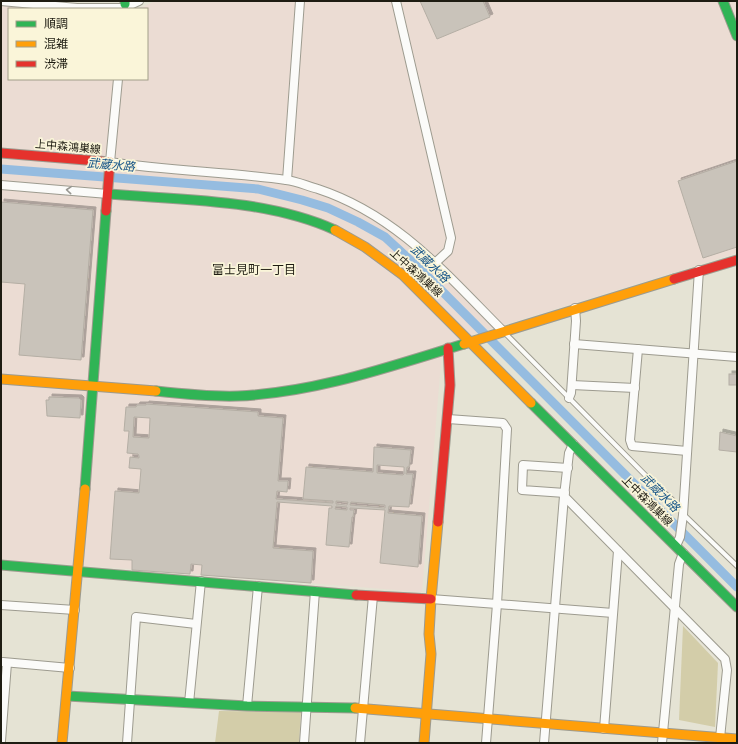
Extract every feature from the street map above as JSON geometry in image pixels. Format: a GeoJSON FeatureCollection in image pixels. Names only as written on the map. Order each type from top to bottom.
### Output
{"type":"FeatureCollection","features":[{"type":"Feature","properties":{"kind":"street"},"geometry":{"type":"LineString","coordinates":[[1,2],[77,8],[125,6],[139,1]]}},
{"type":"Feature","properties":{"kind":"street"},"geometry":{"type":"LineString","coordinates":[[287,180],[300,1]]}},
{"type":"Feature","properties":{"kind":"street"},"geometry":{"type":"LineString","coordinates":[[396,1],[451,238],[448,251],[435,263]]}},
{"type":"Feature","properties":{"kind":"street"},"geometry":{"type":"LineString","coordinates":[[723,1],[737,36]]}},
{"type":"Feature","properties":{"kind":"street"},"geometry":{"type":"LineString","coordinates":[[118,80],[110,166],[287,180],[331,194],[361,207],[393,226],[435,263],[499,332]]}},
{"type":"Feature","properties":{"kind":"street","name":"上中森鴻巣線"},"geometry":{"type":"LineString","coordinates":[[1,153],[110,166],[108,190],[250,207],[286,214],[316,223],[358,243],[389,264],[474,340],[573,444],[677,543],[683,553],[737,607]]}},
{"type":"Feature","properties":{"kind":"street"},"geometry":{"type":"LineString","coordinates":[[1,185],[108,190],[79,572],[62,743]]}},
{"type":"Feature","properties":{"kind":"street"},"geometry":{"type":"LineString","coordinates":[[1,379],[187,394],[237,396],[271,393],[336,382],[575,308],[737,260]]}},
{"type":"Feature","properties":{"kind":"street"},"geometry":{"type":"LineString","coordinates":[[677,543],[683,513],[700,270]]}},
{"type":"Feature","properties":{"kind":"street"},"geometry":{"type":"LineString","coordinates":[[568,398],[571,393],[572,384],[576,321],[575,308]]}},
{"type":"Feature","properties":{"kind":"street"},"geometry":{"type":"LineString","coordinates":[[574,344],[737,357]]}},
{"type":"Feature","properties":{"kind":"street"},"geometry":{"type":"LineString","coordinates":[[424,743],[431,654],[429,634],[431,599],[451,375],[448,348]]}},
{"type":"Feature","properties":{"kind":"street"},"geometry":{"type":"LineString","coordinates":[[638,349],[630,440],[632,446],[687,451]]}},
{"type":"Feature","properties":{"kind":"street"},"geometry":{"type":"LineString","coordinates":[[572,384],[635,388]]}},
{"type":"Feature","properties":{"kind":"street"},"geometry":{"type":"LineString","coordinates":[[448,418],[503,423],[507,429],[497,604],[486,743]]}},
{"type":"Feature","properties":{"kind":"street"},"geometry":{"type":"LineString","coordinates":[[544,743],[569,453],[573,444]]}},
{"type":"Feature","properties":{"kind":"street"},"geometry":{"type":"LineString","coordinates":[[568,468],[523,465],[522,490],[565,495],[618,551],[676,607],[725,659],[728,670],[720,738]]}},
{"type":"Feature","properties":{"kind":"street"},"geometry":{"type":"LineString","coordinates":[[604,729],[618,551]]}},
{"type":"Feature","properties":{"kind":"street"},"geometry":{"type":"LineString","coordinates":[[662,738],[679,564],[683,553]]}},
{"type":"Feature","properties":{"kind":"street"},"geometry":{"type":"LineString","coordinates":[[1,565],[373,596],[613,613]]}},
{"type":"Feature","properties":{"kind":"street"},"geometry":{"type":"LineString","coordinates":[[189,703],[200,581]]}},
{"type":"Feature","properties":{"kind":"street"},"geometry":{"type":"LineString","coordinates":[[247,706],[258,586]]}},
{"type":"Feature","properties":{"kind":"street"},"geometry":{"type":"LineString","coordinates":[[304,743],[315,591]]}},
{"type":"Feature","properties":{"kind":"street"},"geometry":{"type":"LineString","coordinates":[[360,743],[373,596]]}},
{"type":"Feature","properties":{"kind":"street"},"geometry":{"type":"LineString","coordinates":[[1,605],[75,610]]}},
{"type":"Feature","properties":{"kind":"street"},"geometry":{"type":"LineString","coordinates":[[127,743],[136,617],[196,624]]}},
{"type":"Feature","properties":{"kind":"street"},"geometry":{"type":"LineString","coordinates":[[1,741],[4,662],[70,668]]}},
{"type":"Feature","properties":{"kind":"street"},"geometry":{"type":"LineString","coordinates":[[67,696],[130,701],[247,706],[363,708],[604,729],[662,738],[737,739]]}},
{"type":"Feature","properties":{"kind":"lane"},"geometry":{"type":"LineString","coordinates":[[499,332],[568,398],[737,566]]}},
{"type":"Feature","properties":{"kind":"shaded area"},"geometry":{"type":"Polygon","coordinates":[[[155,1],[737,1],[737,253],[439,345],[441,362],[422,592],[1,559],[1,5],[44,8],[8,8],[8,80],[148,80],[148,8],[141,8],[155,1]]]}},
{"type":"Feature","properties":{"kind":"shaded area"},"geometry":{"type":"Polygon","coordinates":[[[683,626],[718,663],[715,727],[679,720],[683,626]]]}},
{"type":"Feature","properties":{"kind":"shaded area"},"geometry":{"type":"Polygon","coordinates":[[[219,711],[301,712],[299,743],[215,743],[219,711]]]}},
{"type":"Feature","properties":{"kind":"building"},"geometry":{"type":"Polygon","coordinates":[[[420,1],[483,1],[490,17],[437,39],[420,1]]]}},
{"type":"Feature","properties":{"kind":"building"},"geometry":{"type":"Polygon","coordinates":[[[737,161],[737,247],[703,258],[678,181],[737,161]]]}},
{"type":"Feature","properties":{"kind":"building"},"geometry":{"type":"Polygon","coordinates":[[[1,202],[93,210],[81,360],[19,355],[25,284],[1,282],[1,202]]]}},
{"type":"Feature","properties":{"kind":"building"},"geometry":{"type":"Polygon","coordinates":[[[729,374],[737,374],[737,385],[729,385],[729,374]]]}},
{"type":"Feature","properties":{"kind":"building"},"geometry":{"type":"Polygon","coordinates":[[[49,397],[79,398],[81,400],[80,418],[47,416],[46,400],[49,400],[49,397]]]}},
{"type":"Feature","properties":{"kind":"building"},"geometry":{"type":"Polygon","coordinates":[[[146,405],[258,412],[258,416],[283,418],[278,481],[288,481],[287,492],[277,491],[276,499],[333,503],[333,501],[303,499],[306,467],[373,472],[374,447],[411,450],[409,467],[407,467],[406,474],[413,474],[409,507],[389,506],[388,513],[422,516],[418,567],[380,563],[385,510],[350,508],[350,510],[354,510],[349,547],[326,545],[329,508],[332,508],[332,506],[277,502],[273,548],[313,551],[311,583],[201,575],[202,565],[191,564],[190,574],[132,570],[132,560],[110,559],[115,491],[139,493],[141,469],[129,468],[130,457],[139,458],[139,456],[138,454],[127,453],[129,431],[124,431],[126,407],[146,405]],[[134,417],[133,437],[149,438],[150,418],[134,417]],[[377,465],[377,473],[403,475],[404,467],[377,465]],[[336,501],[336,504],[347,505],[348,502],[336,501]],[[351,502],[350,505],[385,508],[385,505],[351,502]],[[336,506],[335,509],[347,510],[347,507],[336,506]]]}},
{"type":"Feature","properties":{"kind":"building"},"geometry":{"type":"Polygon","coordinates":[[[720,432],[737,436],[737,452],[719,450],[720,432]]]}},
{"type":"Feature","properties":{"kind":"waterway","name":"武蔵水路"},"geometry":{"type":"LineString","coordinates":[[1,169],[258,189],[328,208],[385,237],[423,272],[737,587]]}},
{"type":"Feature","properties":{"kind":"traffic: fast"},"geometry":{"type":"LineString","coordinates":[[723,1],[737,36]]}},
{"type":"Feature","properties":{"kind":"traffic: fast"},"geometry":{"type":"LineString","coordinates":[[108,194],[194,200],[253,207],[281,212],[309,220],[335,230]]}},
{"type":"Feature","properties":{"kind":"traffic: fast"},"geometry":{"type":"LineString","coordinates":[[85,489],[106,211]]}},
{"type":"Feature","properties":{"kind":"traffic: fast"},"geometry":{"type":"LineString","coordinates":[[156,391],[197,395],[238,396],[296,390],[352,377],[464,344]]}},
{"type":"Feature","properties":{"kind":"traffic: fast"},"geometry":{"type":"LineString","coordinates":[[531,403],[737,607]]}},
{"type":"Feature","properties":{"kind":"traffic: fast"},"geometry":{"type":"LineString","coordinates":[[1,565],[356,595]]}},
{"type":"Feature","properties":{"kind":"traffic: fast"},"geometry":{"type":"LineString","coordinates":[[67,696],[247,706],[355,708]]}},
{"type":"Feature","properties":{"kind":"traffic: slow"},"geometry":{"type":"LineString","coordinates":[[335,230],[365,247],[403,275],[531,403]]}},
{"type":"Feature","properties":{"kind":"traffic: slow"},"geometry":{"type":"LineString","coordinates":[[464,344],[674,279]]}},
{"type":"Feature","properties":{"kind":"traffic: slow"},"geometry":{"type":"LineString","coordinates":[[1,379],[156,391]]}},
{"type":"Feature","properties":{"kind":"traffic: slow"},"geometry":{"type":"LineString","coordinates":[[62,743],[85,489]]}},
{"type":"Feature","properties":{"kind":"traffic: slow"},"geometry":{"type":"LineString","coordinates":[[424,743],[431,654],[429,634],[431,599],[438,522]]}},
{"type":"Feature","properties":{"kind":"traffic: slow"},"geometry":{"type":"LineString","coordinates":[[355,708],[737,739]]}},
{"type":"Feature","properties":{"kind":"traffic: jam"},"geometry":{"type":"LineString","coordinates":[[1,153],[110,162],[106,211]]}},
{"type":"Feature","properties":{"kind":"traffic: jam"},"geometry":{"type":"LineString","coordinates":[[674,279],[737,260]]}},
{"type":"Feature","properties":{"kind":"traffic: jam"},"geometry":{"type":"LineString","coordinates":[[438,522],[450,385],[448,348]]}},
{"type":"Feature","properties":{"kind":"traffic: jam"},"geometry":{"type":"LineString","coordinates":[[356,595],[431,599]]}},
{"type":"Feature","properties":{"kind":"district","name":"富士見町一丁目"},"geometry":{"type":"Point","coordinates":[254,270]}}]}
